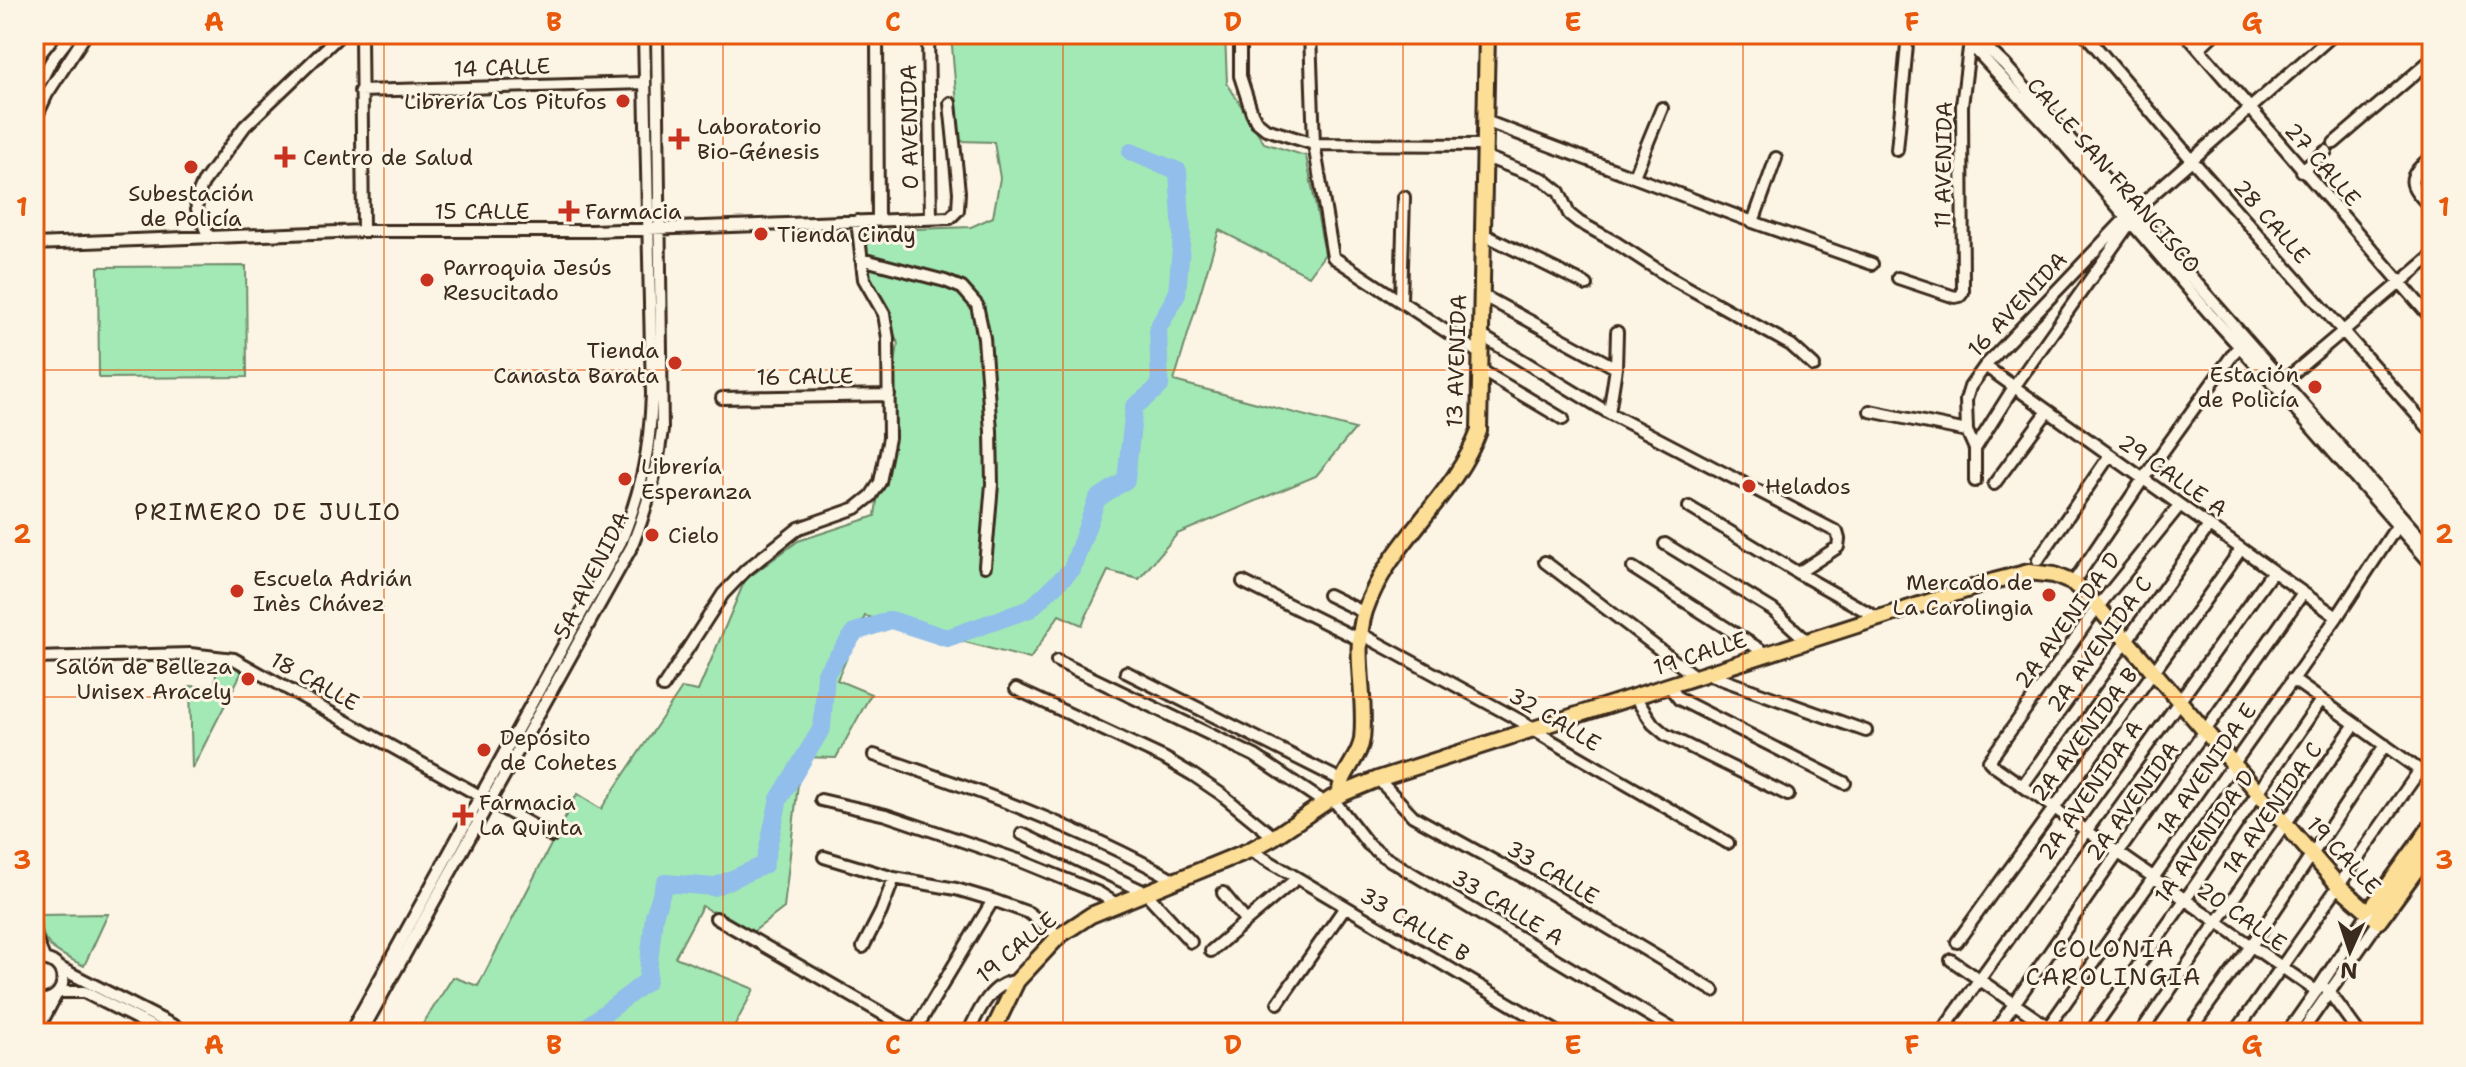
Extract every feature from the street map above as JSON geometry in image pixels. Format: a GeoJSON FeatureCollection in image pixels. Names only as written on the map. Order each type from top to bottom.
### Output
{"type":"FeatureCollection","features":[{"type":"Feature","properties":{"kind":"main road","name":"13 AVENIDA"},"geometry":{"type":"LineString","coordinates":[[1335,794],[1362,741],[1360,637],[1365,613],[1403,544],[1471,451],[1479,431],[1487,34]]}},
{"type":"Feature","properties":{"kind":"main road","name":"19 CALLE"},"geometry":{"type":"LineString","coordinates":[[1017,981],[1059,936],[1091,915],[1250,850],[1335,794],[1806,640],[2029,572],[2054,575],[2073,583],[2127,639],[2312,856],[2373,917]]}},
{"type":"Feature","properties":{"kind":"main road"},"geometry":{"type":"LineString","coordinates":[[2373,917],[2432,825]]}},
{"type":"Feature","properties":{"kind":"main road"},"geometry":{"type":"LineString","coordinates":[[2373,917],[2432,848]]}},
{"type":"Feature","properties":{"kind":"main road"},"geometry":{"type":"LineString","coordinates":[[992,1033],[1017,981]]}},
{"type":"Feature","properties":{"kind":"street"},"geometry":{"type":"LineString","coordinates":[[34,94],[51,61],[72,34]]}},
{"type":"Feature","properties":{"kind":"street"},"geometry":{"type":"LineString","coordinates":[[34,122],[47,94],[86,34]]}},
{"type":"Feature","properties":{"kind":"street"},"geometry":{"type":"LineString","coordinates":[[209,238],[199,218],[196,199],[203,183],[245,126],[341,34]]}},
{"type":"Feature","properties":{"kind":"street"},"geometry":{"type":"LineString","coordinates":[[361,34],[363,231]]}},
{"type":"Feature","properties":{"kind":"street","name":"5A AVENIDA"},"geometry":{"type":"LineString","coordinates":[[361,1033],[621,541],[635,505],[651,430],[652,394],[644,34]]}},
{"type":"Feature","properties":{"kind":"street","name":"5A AVENIDA"},"geometry":{"type":"LineString","coordinates":[[350,1033],[632,546],[645,514],[656,473],[662,430],[657,34]]}},
{"type":"Feature","properties":{"kind":"street"},"geometry":{"type":"LineString","coordinates":[[877,34],[878,220]]}},
{"type":"Feature","properties":{"kind":"street","name":"0 AVENIDA"},"geometry":{"type":"LineString","coordinates":[[928,34],[931,219]]}},
{"type":"Feature","properties":{"kind":"street"},"geometry":{"type":"LineString","coordinates":[[1240,34],[1240,76],[1256,121],[1266,129],[1314,144],[1483,150],[1543,179],[1559,192],[1569,214],[1579,222],[1669,277],[1791,345],[1814,366]]}},
{"type":"Feature","properties":{"kind":"street"},"geometry":{"type":"LineString","coordinates":[[1310,34],[1314,144],[1333,257],[1479,353]]}},
{"type":"Feature","properties":{"kind":"street"},"geometry":{"type":"LineString","coordinates":[[1897,150],[1908,34]]}},
{"type":"Feature","properties":{"kind":"street","name":"CALLE SAN FRANCISCO"},"geometry":{"type":"LineString","coordinates":[[1951,34],[1981,42],[2005,65],[2131,218],[2242,342],[2432,565]]}},
{"type":"Feature","properties":{"kind":"street","name":"28 CALLE"},"geometry":{"type":"LineString","coordinates":[[2085,34],[2432,432]]}},
{"type":"Feature","properties":{"kind":"street","name":"27 CALLE"},"geometry":{"type":"LineString","coordinates":[[2186,34],[2432,319]]}},
{"type":"Feature","properties":{"kind":"street"},"geometry":{"type":"LineString","coordinates":[[2199,48],[2214,34]]}},
{"type":"Feature","properties":{"kind":"street"},"geometry":{"type":"LineString","coordinates":[[1975,449],[2131,218],[2334,34]]}},
{"type":"Feature","properties":{"kind":"street","name":"11 AVENIDA"},"geometry":{"type":"LineString","coordinates":[[1898,278],[1955,297],[1963,292],[1962,106],[1971,37]]}},
{"type":"Feature","properties":{"kind":"street"},"geometry":{"type":"LineString","coordinates":[[2302,171],[2432,59]]}},
{"type":"Feature","properties":{"kind":"street","name":"14 CALLE"},"geometry":{"type":"LineString","coordinates":[[360,91],[645,83]]}},
{"type":"Feature","properties":{"kind":"street"},"geometry":{"type":"LineString","coordinates":[[931,219],[950,218],[958,210],[950,103]]}},
{"type":"Feature","properties":{"kind":"street"},"geometry":{"type":"LineString","coordinates":[[1634,176],[1662,108]]}},
{"type":"Feature","properties":{"kind":"street"},"geometry":{"type":"LineString","coordinates":[[1485,121],[1872,264]]}},
{"type":"Feature","properties":{"kind":"street"},"geometry":{"type":"LineString","coordinates":[[2432,156],[2413,172],[2411,181],[2432,209]]}},
{"type":"Feature","properties":{"kind":"street"},"geometry":{"type":"LineString","coordinates":[[1753,222],[1776,158]]}},
{"type":"Feature","properties":{"kind":"street"},"geometry":{"type":"LineString","coordinates":[[1401,300],[1404,197]]}},
{"type":"Feature","properties":{"kind":"street","name":"16 AVENIDA"},"geometry":{"type":"LineString","coordinates":[[1967,431],[1966,400],[1970,387],[1985,366],[2131,218]]}},
{"type":"Feature","properties":{"kind":"street","name":"15 CALLE"},"geometry":{"type":"LineString","coordinates":[[34,244],[363,231],[592,231],[931,219]]}},
{"type":"Feature","properties":{"kind":"street"},"geometry":{"type":"LineString","coordinates":[[663,687],[723,594],[746,570],[799,528],[856,508],[871,496],[880,482],[889,438],[888,338],[884,314],[864,279],[857,221]]}},
{"type":"Feature","properties":{"kind":"street"},"geometry":{"type":"LineString","coordinates":[[1481,233],[1587,285]]}},
{"type":"Feature","properties":{"kind":"street"},"geometry":{"type":"LineString","coordinates":[[2284,381],[2432,256]]}},
{"type":"Feature","properties":{"kind":"street"},"geometry":{"type":"LineString","coordinates":[[861,259],[945,281],[962,288],[977,305],[984,338],[991,431],[992,484],[985,566]]}},
{"type":"Feature","properties":{"kind":"street"},"geometry":{"type":"LineString","coordinates":[[1480,294],[1616,368]]}},
{"type":"Feature","properties":{"kind":"street"},"geometry":{"type":"LineString","coordinates":[[1609,413],[1616,368],[1617,332]]}},
{"type":"Feature","properties":{"kind":"street"},"geometry":{"type":"LineString","coordinates":[[1479,334],[1609,413],[1837,532],[1838,547],[1798,573]]}},
{"type":"Feature","properties":{"kind":"street"},"geometry":{"type":"LineString","coordinates":[[2073,583],[2242,342]]}},
{"type":"Feature","properties":{"kind":"street","name":"CALLE SAN FRANCISCO"},"geometry":{"type":"LineString","coordinates":[[2242,342],[2284,381],[2432,551]]}},
{"type":"Feature","properties":{"kind":"street","name":"29 CALLE A"},"geometry":{"type":"LineString","coordinates":[[1985,366],[2337,617]]}},
{"type":"Feature","properties":{"kind":"street"},"geometry":{"type":"LineString","coordinates":[[1479,369],[1563,419]]}},
{"type":"Feature","properties":{"kind":"street","name":"16 CALLE"},"geometry":{"type":"LineString","coordinates":[[722,398],[889,395]]}},
{"type":"Feature","properties":{"kind":"street"},"geometry":{"type":"LineString","coordinates":[[1870,411],[1967,431],[1975,449],[1975,481]]}},
{"type":"Feature","properties":{"kind":"street"},"geometry":{"type":"LineString","coordinates":[[1994,484],[2048,411]]}},
{"type":"Feature","properties":{"kind":"street"},"geometry":{"type":"LineString","coordinates":[[2038,560],[2110,455]]}},
{"type":"Feature","properties":{"kind":"street","name":"2A AVENIDA D"},"geometry":{"type":"LineString","coordinates":[[1989,761],[2097,608],[2180,505]]}},
{"type":"Feature","properties":{"kind":"street"},"geometry":{"type":"LineString","coordinates":[[1689,507],[1878,618]]}},
{"type":"Feature","properties":{"kind":"street","name":"2A AVENIDA C"},"geometry":{"type":"LineString","coordinates":[[2023,785],[2209,526]]}},
{"type":"Feature","properties":{"kind":"street","name":"1A AVENIDA E"},"geometry":{"type":"LineString","coordinates":[[2050,1031],[2397,526]]}},
{"type":"Feature","properties":{"kind":"street"},"geometry":{"type":"LineString","coordinates":[[1665,544],[1773,610],[1806,640]]}},
{"type":"Feature","properties":{"kind":"street","name":"2A AVENIDA B"},"geometry":{"type":"LineString","coordinates":[[1957,942],[2053,807],[2154,674],[2241,549]]}},
{"type":"Feature","properties":{"kind":"street"},"geometry":{"type":"LineString","coordinates":[[1545,562],[1702,676],[1866,731]]}},
{"type":"Feature","properties":{"kind":"street"},"geometry":{"type":"LineString","coordinates":[[1633,568],[1767,654]]}},
{"type":"Feature","properties":{"kind":"street","name":"2A AVENIDA A"},"geometry":{"type":"LineString","coordinates":[[1941,1033],[2273,571]]}},
{"type":"Feature","properties":{"kind":"street","name":"32 CALLE"},"geometry":{"type":"LineString","coordinates":[[1243,582],[1360,637],[1521,721],[1728,843]]}},
{"type":"Feature","properties":{"kind":"street","name":"2A AVENIDA"},"geometry":{"type":"LineString","coordinates":[[1994,1033],[2303,593]]}},
{"type":"Feature","properties":{"kind":"street"},"geometry":{"type":"LineString","coordinates":[[1328,595],[1365,613]]}},
{"type":"Feature","properties":{"kind":"street","name":"18 CALLE"},"geometry":{"type":"LineString","coordinates":[[34,658],[190,654],[234,659],[552,836]]}},
{"type":"Feature","properties":{"kind":"street","name":"33 CALLE A"},"geometry":{"type":"LineString","coordinates":[[1057,661],[1335,794],[1368,844],[1383,856],[1679,1033]]}},
{"type":"Feature","properties":{"kind":"street"},"geometry":{"type":"LineString","coordinates":[[1126,672],[1335,794]]}},
{"type":"Feature","properties":{"kind":"street"},"geometry":{"type":"LineString","coordinates":[[2292,679],[2432,779]]}},
{"type":"Feature","properties":{"kind":"street"},"geometry":{"type":"LineString","coordinates":[[1669,686],[1679,699],[1845,783]]}},
{"type":"Feature","properties":{"kind":"street"},"geometry":{"type":"LineString","coordinates":[[1016,689],[1164,758],[1221,794],[1274,837]]}},
{"type":"Feature","properties":{"kind":"street"},"geometry":{"type":"LineString","coordinates":[[1635,697],[1653,724],[1666,735],[1788,795]]}},
{"type":"Feature","properties":{"kind":"street","name":"1A AVENIDA D"},"geometry":{"type":"LineString","coordinates":[[2090,1033],[2321,700]]}},
{"type":"Feature","properties":{"kind":"street","name":"1A AVENIDA C"},"geometry":{"type":"LineString","coordinates":[[2140,1033],[2355,724]]}},
{"type":"Feature","properties":{"kind":"street"},"geometry":{"type":"LineString","coordinates":[[2188,1033],[2251,946],[2385,745]]}},
{"type":"Feature","properties":{"kind":"street"},"geometry":{"type":"LineString","coordinates":[[874,755],[1027,809],[1089,835],[1173,879]]}},
{"type":"Feature","properties":{"kind":"street","name":"20 CALLE"},"geometry":{"type":"LineString","coordinates":[[1989,761],[2281,968],[2323,989]]}},
{"type":"Feature","properties":{"kind":"street"},"geometry":{"type":"LineString","coordinates":[[2235,1033],[2420,770]]}},
{"type":"Feature","properties":{"kind":"street","name":"33 CALLE"},"geometry":{"type":"LineString","coordinates":[[1378,779],[1413,816],[1525,878],[1714,991]]}},
{"type":"Feature","properties":{"kind":"street"},"geometry":{"type":"LineString","coordinates":[[821,800],[886,815],[1018,860],[1099,893],[1118,905]]}},
{"type":"Feature","properties":{"kind":"street"},"geometry":{"type":"LineString","coordinates":[[1022,834],[1145,892],[1191,942]]}},
{"type":"Feature","properties":{"kind":"street","name":"33 CALLE B"},"geometry":{"type":"LineString","coordinates":[[1250,850],[1559,1033]]}},
{"type":"Feature","properties":{"kind":"street"},"geometry":{"type":"LineString","coordinates":[[824,857],[894,878],[956,889],[993,900],[1029,913],[1059,936]]}},
{"type":"Feature","properties":{"kind":"street"},"geometry":{"type":"LineString","coordinates":[[863,947],[894,878]]}},
{"type":"Feature","properties":{"kind":"street"},"geometry":{"type":"LineString","coordinates":[[1211,951],[1297,878]]}},
{"type":"Feature","properties":{"kind":"street"},"geometry":{"type":"LineString","coordinates":[[1223,893],[1246,921]]}},
{"type":"Feature","properties":{"kind":"street"},"geometry":{"type":"LineString","coordinates":[[716,918],[915,1032],[993,900]]}},
{"type":"Feature","properties":{"kind":"street"},"geometry":{"type":"LineString","coordinates":[[1278,1003],[1345,907]]}},
{"type":"Feature","properties":{"kind":"street"},"geometry":{"type":"LineString","coordinates":[[2287,1033],[2323,989],[2373,917]]}},
{"type":"Feature","properties":{"kind":"street"},"geometry":{"type":"LineString","coordinates":[[34,935],[39,959],[188,1033]]}},
{"type":"Feature","properties":{"kind":"street"},"geometry":{"type":"LineString","coordinates":[[1951,960],[2050,1031]]}},
{"type":"Feature","properties":{"kind":"street"},"geometry":{"type":"LineString","coordinates":[[36,1033],[63,979],[58,967]]}},
{"type":"Feature","properties":{"kind":"street","name":"19 CALLE"},"geometry":{"type":"LineString","coordinates":[[968,1033],[999,986],[1008,981],[1017,981]]}},
{"type":"Feature","properties":{"kind":"street"},"geometry":{"type":"LineString","coordinates":[[2323,989],[2357,1032]]}},
{"type":"Feature","properties":{"kind":"street"},"geometry":{"type":"LineString","coordinates":[[2301,1033],[2323,989]]}},
{"type":"Feature","properties":{"kind":"street"},"geometry":{"type":"LineString","coordinates":[[34,1000],[42,1002],[57,994],[84,992],[165,1033]]}},
{"type":"Feature","properties":{"kind":"green space"},"geometry":{"type":"Polygon","coordinates":[[[951,34],[1225,34],[1227,83],[1264,143],[1306,156],[1325,254],[1309,276],[1219,230],[1174,381],[1355,429],[1316,476],[1177,534],[1139,579],[1108,571],[1082,625],[1059,615],[1030,659],[865,616],[837,680],[871,694],[836,758],[801,757],[784,908],[749,935],[702,906],[675,957],[754,989],[735,1025],[742,1033],[417,1033],[453,977],[478,986],[577,794],[601,809],[682,688],[698,691],[745,580],[798,541],[875,516],[898,343],[868,275],[862,231],[971,227],[993,217],[1000,178],[994,142],[960,141],[951,34]]]}},
{"type":"Feature","properties":{"kind":"green space"},"geometry":{"type":"Polygon","coordinates":[[[246,266],[247,377],[99,378],[98,267],[246,266]]]}},
{"type":"Feature","properties":{"kind":"green space"},"geometry":{"type":"Polygon","coordinates":[[[217,658],[245,666],[192,769],[190,686],[215,687],[217,658]]]}},
{"type":"Feature","properties":{"kind":"green space"},"geometry":{"type":"Polygon","coordinates":[[[108,914],[84,966],[52,948],[40,926],[39,915],[108,914]]]}},
{"type":"Feature","properties":{"kind":"waterway"},"geometry":{"type":"LineString","coordinates":[[579,1033],[647,981],[654,916],[665,883],[714,887],[764,865],[779,799],[822,728],[826,673],[855,632],[891,620],[947,638],[1030,609],[1072,569],[1097,499],[1126,480],[1134,407],[1160,386],[1158,328],[1177,294],[1182,235],[1178,171],[1131,152]]}},
{"type":"Feature","properties":{"kind":"place","name":"Librería Los Pitufos"},"geometry":{"type":"Point","coordinates":[623,101]}},
{"type":"Feature","properties":{"kind":"place","name":"Laboratorio Bio-Génesis"},"geometry":{"type":"Point","coordinates":[679,139]}},
{"type":"Feature","properties":{"kind":"place","name":"Centro de Salud"},"geometry":{"type":"Point","coordinates":[285,157]}},
{"type":"Feature","properties":{"kind":"place","name":"Subestación de Policía"},"geometry":{"type":"Point","coordinates":[191,167]}},
{"type":"Feature","properties":{"kind":"place","name":"Farmacia"},"geometry":{"type":"Point","coordinates":[569,211]}},
{"type":"Feature","properties":{"kind":"place","name":"Tienda Cindy"},"geometry":{"type":"Point","coordinates":[761,234]}},
{"type":"Feature","properties":{"kind":"place","name":"Parroquia Jesús Resucitado"},"geometry":{"type":"Point","coordinates":[427,280]}},
{"type":"Feature","properties":{"kind":"place","name":"Tienda Canasta Barata"},"geometry":{"type":"Point","coordinates":[675,363]}},
{"type":"Feature","properties":{"kind":"place","name":"Estación de Policía"},"geometry":{"type":"Point","coordinates":[2315,387]}},
{"type":"Feature","properties":{"kind":"place","name":"Librería Esperanza"},"geometry":{"type":"Point","coordinates":[625,479]}},
{"type":"Feature","properties":{"kind":"place","name":"Helados"},"geometry":{"type":"Point","coordinates":[1749,486]}},
{"type":"Feature","properties":{"kind":"place","name":"Cielo"},"geometry":{"type":"Point","coordinates":[652,535]}},
{"type":"Feature","properties":{"kind":"place","name":"Escuela Adrián Inès Chávez"},"geometry":{"type":"Point","coordinates":[237,591]}},
{"type":"Feature","properties":{"kind":"place","name":"Mercado de La Carolingia"},"geometry":{"type":"Point","coordinates":[2049,595]}},
{"type":"Feature","properties":{"kind":"place","name":"Salón de Belleza Unisex Aracely"},"geometry":{"type":"Point","coordinates":[248,679]}},
{"type":"Feature","properties":{"kind":"place","name":"Depósito de Cohetes"},"geometry":{"type":"Point","coordinates":[484,750]}},
{"type":"Feature","properties":{"kind":"place","name":"Farmacia La Quinta"},"geometry":{"type":"Point","coordinates":[463,815]}},
{"type":"Feature","properties":{"kind":"district","name":"PRIMERO DE JULIO"},"geometry":{"type":"Point","coordinates":[268,512]}},
{"type":"Feature","properties":{"kind":"district","name":"COLONIA CAROLINGIA"},"geometry":{"type":"Point","coordinates":[2114,963]}}]}
